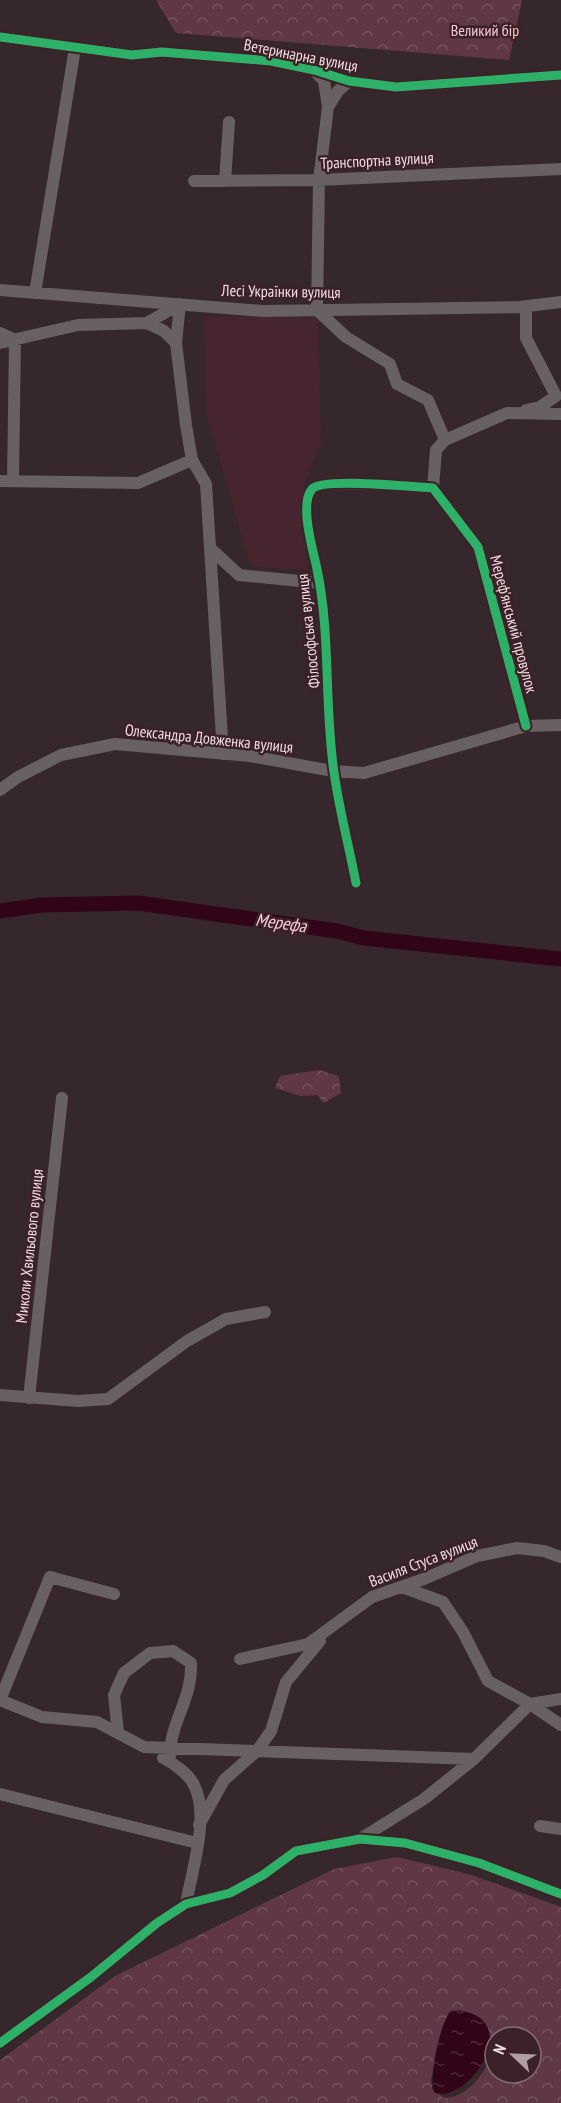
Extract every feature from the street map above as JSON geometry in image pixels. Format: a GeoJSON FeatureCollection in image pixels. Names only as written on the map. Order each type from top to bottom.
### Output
{"type":"FeatureCollection","features":[{"type":"Feature","properties":{"kind":"street","name":"Ветеринарна вулиця"},"geometry":{"type":"LineString","coordinates":[[0,37],[132,55],[162,52],[228,56],[314,70],[349,81],[396,87],[450,81],[561,75]]}},
{"type":"Feature","properties":{"kind":"street"},"geometry":{"type":"LineString","coordinates":[[35,293],[75,48]]}},
{"type":"Feature","properties":{"kind":"street"},"geometry":{"type":"LineString","coordinates":[[314,70],[324,81],[328,107],[319,180],[317,310],[346,337],[390,364],[397,384],[428,400],[445,440]]}},
{"type":"Feature","properties":{"kind":"street"},"geometry":{"type":"LineString","coordinates":[[328,107],[338,91],[349,81]]}},
{"type":"Feature","properties":{"kind":"street"},"geometry":{"type":"LineString","coordinates":[[225,181],[229,122]]}},
{"type":"Feature","properties":{"kind":"street","name":"Транспортна вулиця"},"geometry":{"type":"LineString","coordinates":[[194,181],[319,180],[561,168]]}},
{"type":"Feature","properties":{"kind":"street"},"geometry":{"type":"LineString","coordinates":[[0,300],[5,290]]}},
{"type":"Feature","properties":{"kind":"street","name":"Лесі Українки вулиця"},"geometry":{"type":"LineString","coordinates":[[5,290],[264,311],[526,306],[561,302]]}},
{"type":"Feature","properties":{"kind":"street"},"geometry":{"type":"LineString","coordinates":[[147,323],[180,304]]}},
{"type":"Feature","properties":{"kind":"street"},"geometry":{"type":"LineString","coordinates":[[180,304],[176,343],[192,460],[206,484],[224,754]]}},
{"type":"Feature","properties":{"kind":"street"},"geometry":{"type":"LineString","coordinates":[[433,488],[436,450],[445,440],[507,413],[540,407],[556,396],[526,338],[526,306]]}},
{"type":"Feature","properties":{"kind":"street"},"geometry":{"type":"LineString","coordinates":[[0,343],[78,325],[147,323],[164,331],[176,343]]}},
{"type":"Feature","properties":{"kind":"street"},"geometry":{"type":"LineString","coordinates":[[0,333],[15,340]]}},
{"type":"Feature","properties":{"kind":"street"},"geometry":{"type":"LineString","coordinates":[[13,481],[15,340]]}},
{"type":"Feature","properties":{"kind":"street"},"geometry":{"type":"LineString","coordinates":[[507,413],[561,414]]}},
{"type":"Feature","properties":{"kind":"street"},"geometry":{"type":"LineString","coordinates":[[0,481],[138,483],[192,460]]}},
{"type":"Feature","properties":{"kind":"street","name":"Філософська вулиця"},"geometry":{"type":"LineString","coordinates":[[356,883],[333,771],[328,666],[320,584],[306,504],[312,489],[322,483],[340,481],[360,485],[433,488]]}},
{"type":"Feature","properties":{"kind":"street","name":"Мереф'янський провулок"},"geometry":{"type":"LineString","coordinates":[[433,488],[478,548],[526,726]]}},
{"type":"Feature","properties":{"kind":"street"},"geometry":{"type":"LineString","coordinates":[[211,549],[238,575],[320,584]]}},
{"type":"Feature","properties":{"kind":"street","name":"Олександра Довженка вулиця"},"geometry":{"type":"LineString","coordinates":[[0,790],[18,777],[61,755],[115,744],[224,754],[333,771],[364,773],[526,726],[561,725]]}},
{"type":"Feature","properties":{"kind":"street","name":"Миколи Хвильового вулиця"},"geometry":{"type":"LineString","coordinates":[[29,1398],[62,1098]]}},
{"type":"Feature","properties":{"kind":"street"},"geometry":{"type":"LineString","coordinates":[[0,1395],[78,1401],[108,1399],[187,1341],[226,1319],[265,1312]]}},
{"type":"Feature","properties":{"kind":"street","name":"Василя Стуса вулиця"},"geometry":{"type":"LineString","coordinates":[[240,1659],[308,1644],[372,1597],[487,1554],[517,1548],[544,1551],[561,1557]]}},
{"type":"Feature","properties":{"kind":"street"},"geometry":{"type":"LineString","coordinates":[[114,1594],[50,1577],[0,1700],[42,1717],[97,1722],[170,1761],[194,1782],[201,1804],[197,1843],[186,1904]]}},
{"type":"Feature","properties":{"kind":"street"},"geometry":{"type":"LineString","coordinates":[[402,1587],[442,1602],[463,1632],[488,1681],[530,1704],[561,1725]]}},
{"type":"Feature","properties":{"kind":"street"},"geometry":{"type":"LineString","coordinates":[[199,1825],[224,1780],[257,1751],[271,1731],[286,1682],[331,1628]]}},
{"type":"Feature","properties":{"kind":"street"},"geometry":{"type":"LineString","coordinates":[[118,1733],[114,1695],[124,1673],[150,1653],[173,1651],[191,1663],[192,1682],[169,1748],[170,1761]]}},
{"type":"Feature","properties":{"kind":"street"},"geometry":{"type":"LineString","coordinates":[[360,1839],[424,1799],[474,1759],[530,1704],[561,1699]]}},
{"type":"Feature","properties":{"kind":"street"},"geometry":{"type":"LineString","coordinates":[[144,1747],[474,1759]]}},
{"type":"Feature","properties":{"kind":"street"},"geometry":{"type":"LineString","coordinates":[[0,1794],[197,1843]]}},
{"type":"Feature","properties":{"kind":"street"},"geometry":{"type":"LineString","coordinates":[[540,1826],[561,1829]]}},
{"type":"Feature","properties":{"kind":"street"},"geometry":{"type":"LineString","coordinates":[[0,2043],[91,1977],[157,1923],[186,1904],[230,1893],[263,1875],[296,1851],[360,1839],[416,1846],[479,1863],[561,1894]]}},
{"type":"Feature","properties":{"kind":"shaded area"},"geometry":{"type":"Polygon","coordinates":[[[204,316],[318,318],[321,443],[303,488],[303,520],[308,570],[251,567],[206,413],[204,316]]]}},
{"type":"Feature","properties":{"kind":"green space","name":"Великий бір"},"geometry":{"type":"Polygon","coordinates":[[[156,0],[522,0],[509,60],[176,33],[156,0]]]}},
{"type":"Feature","properties":{"kind":"green space"},"geometry":{"type":"Polygon","coordinates":[[[319,1070],[339,1076],[341,1093],[324,1103],[317,1095],[301,1096],[275,1088],[280,1076],[319,1070]]]}},
{"type":"Feature","properties":{"kind":"green space"},"geometry":{"type":"Polygon","coordinates":[[[397,1857],[472,1875],[561,1907],[561,2103],[0,2103],[0,2060],[115,1976],[334,1869],[397,1857]]]}},
{"type":"Feature","properties":{"kind":"water"},"geometry":{"type":"Polygon","coordinates":[[[452,2010],[475,2015],[486,2025],[483,2025],[483,2061],[477,2072],[464,2085],[449,2092],[435,2093],[433,2077],[436,2050],[448,2015],[452,2010]]]}},
{"type":"Feature","properties":{"kind":"waterway","name":"Мерефа"},"geometry":{"type":"LineString","coordinates":[[0,911],[42,905],[138,903],[337,931],[364,938],[561,959]]}},
{"type":"Feature","properties":{"kind":"cycle path"},"geometry":{"type":"LineString","coordinates":[[0,37],[132,55],[162,52],[271,61],[314,70],[349,81],[396,87],[561,75]]}},
{"type":"Feature","properties":{"kind":"cycle path"},"geometry":{"type":"LineString","coordinates":[[356,883],[331,747],[324,620],[307,516],[308,496],[312,489],[320,485],[350,483],[433,488],[478,547],[526,726]]}},
{"type":"Feature","properties":{"kind":"cycle path"},"geometry":{"type":"LineString","coordinates":[[0,2043],[91,1977],[157,1923],[186,1904],[230,1893],[263,1875],[296,1851],[360,1839],[405,1843],[479,1863],[561,1894]]}}]}
